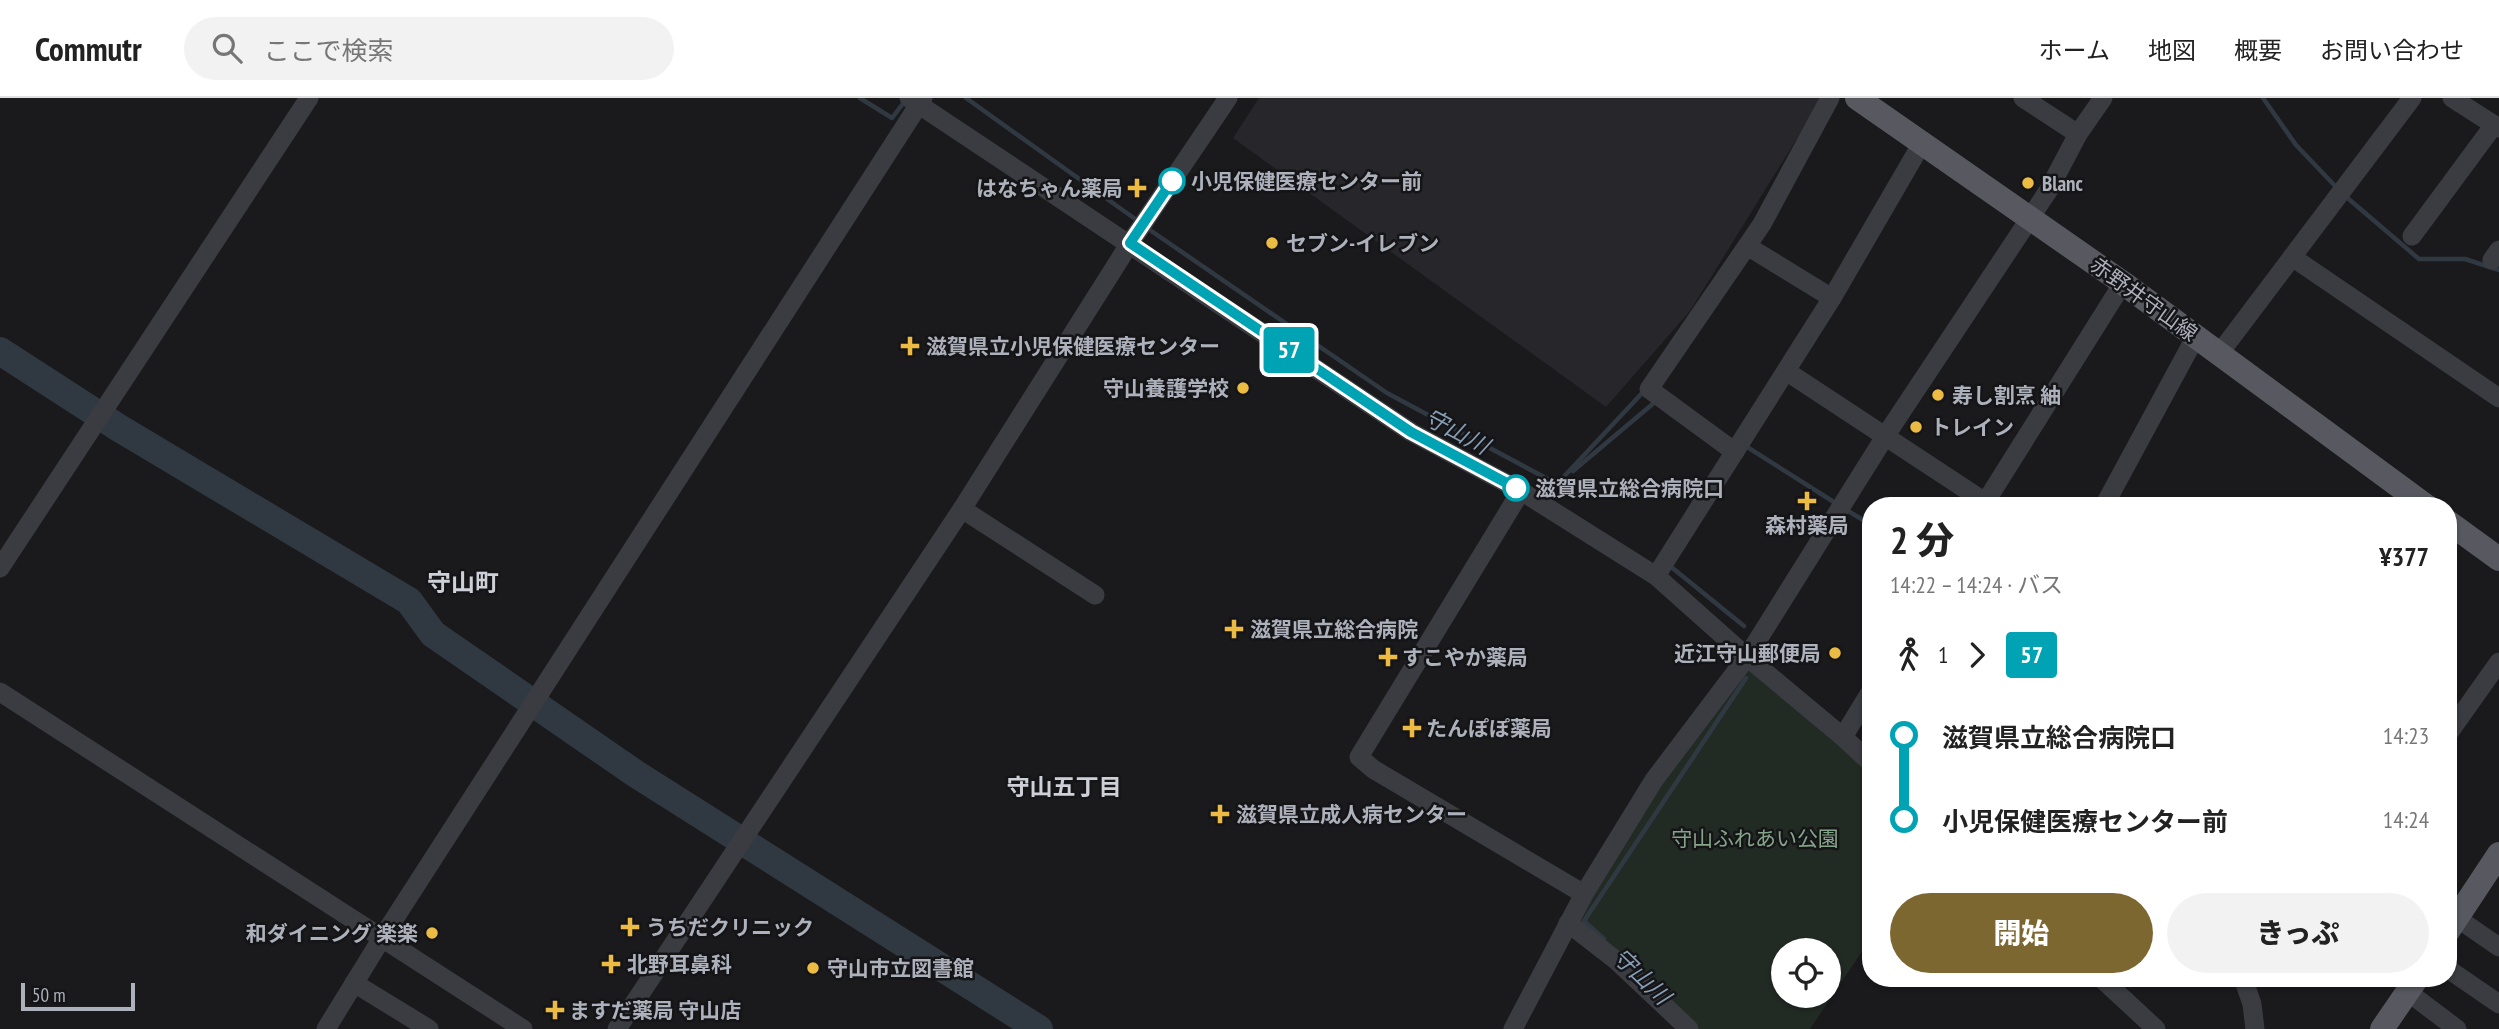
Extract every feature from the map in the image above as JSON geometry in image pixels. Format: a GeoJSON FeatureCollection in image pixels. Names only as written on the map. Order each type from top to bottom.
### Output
{"type":"FeatureCollection","features":[{"type":"Feature","properties":{"kind":"main road","name":"赤野井守山線"},"geometry":{"type":"LineString","coordinates":[[1857,98],[2123,283],[2414,497]]}},
{"type":"Feature","properties":{"kind":"main road"},"geometry":{"type":"LineString","coordinates":[[2457,529],[2499,559]]}},
{"type":"Feature","properties":{"kind":"main road"},"geometry":{"type":"LineString","coordinates":[[2457,918],[2498,856]]}},
{"type":"Feature","properties":{"kind":"main road"},"geometry":{"type":"LineString","coordinates":[[2382,1029],[2412,987]]}},
{"type":"Feature","properties":{"kind":"street"},"geometry":{"type":"LineString","coordinates":[[0,568],[309,98]]}},
{"type":"Feature","properties":{"kind":"street"},"geometry":{"type":"LineString","coordinates":[[617,1029],[962,509],[1130,243],[1228,98]]}},
{"type":"Feature","properties":{"kind":"street"},"geometry":{"type":"LineString","coordinates":[[1735,452],[1649,389],[1762,224],[1830,98]]}},
{"type":"Feature","properties":{"kind":"street"},"geometry":{"type":"LineString","coordinates":[[2023,98],[2078,134]]}},
{"type":"Feature","properties":{"kind":"street"},"geometry":{"type":"LineString","coordinates":[[1515,1028],[1584,894],[1654,780],[1747,657],[1886,435],[2048,191],[2078,134],[2103,98]]}},
{"type":"Feature","properties":{"kind":"street"},"geometry":{"type":"LineString","coordinates":[[2219,354],[2412,98]]}},
{"type":"Feature","properties":{"kind":"street"},"geometry":{"type":"LineString","coordinates":[[2412,236],[2497,127],[2452,98]]}},
{"type":"Feature","properties":{"kind":"street"},"geometry":{"type":"LineString","coordinates":[[326,1029],[917,100],[1411,432],[1521,491],[1656,576],[1862,755]]}},
{"type":"Feature","properties":{"kind":"street"},"geometry":{"type":"LineString","coordinates":[[1656,576],[1832,298],[1922,143]]}},
{"type":"Feature","properties":{"kind":"street"},"geometry":{"type":"LineString","coordinates":[[1747,246],[1832,298]]}},
{"type":"Feature","properties":{"kind":"street"},"geometry":{"type":"LineString","coordinates":[[2292,257],[2499,398]]}},
{"type":"Feature","properties":{"kind":"street"},"geometry":{"type":"LineString","coordinates":[[1991,497],[2123,283]]}},
{"type":"Feature","properties":{"kind":"street"},"geometry":{"type":"LineString","coordinates":[[2109,497],[2196,336]]}},
{"type":"Feature","properties":{"kind":"street"},"geometry":{"type":"LineString","coordinates":[[1786,370],[1975,497]]}},
{"type":"Feature","properties":{"kind":"street"},"geometry":{"type":"LineString","coordinates":[[1521,491],[1359,757],[1373,769],[1584,894]]}},
{"type":"Feature","properties":{"kind":"street"},"geometry":{"type":"LineString","coordinates":[[962,509],[1095,595]]}},
{"type":"Feature","properties":{"kind":"street"},"geometry":{"type":"LineString","coordinates":[[2457,721],[2499,662]]}},
{"type":"Feature","properties":{"kind":"street"},"geometry":{"type":"LineString","coordinates":[[0,692],[523,1029]]}},
{"type":"Feature","properties":{"kind":"street"},"geometry":{"type":"LineString","coordinates":[[1843,737],[1862,706]]}},
{"type":"Feature","properties":{"kind":"street"},"geometry":{"type":"LineString","coordinates":[[1568,923],[1617,961],[1689,1029]]}},
{"type":"Feature","properties":{"kind":"street"},"geometry":{"type":"LineString","coordinates":[[2457,927],[2499,947]]}},
{"type":"Feature","properties":{"kind":"street"},"geometry":{"type":"LineString","coordinates":[[2457,975],[2499,1004]]}},
{"type":"Feature","properties":{"kind":"street"},"geometry":{"type":"LineString","coordinates":[[354,983],[429,1029]]}},
{"type":"Feature","properties":{"kind":"street"},"geometry":{"type":"LineString","coordinates":[[2111,987],[2156,1029]]}},
{"type":"Feature","properties":{"kind":"street"},"geometry":{"type":"LineString","coordinates":[[2246,987],[2252,1003],[2255,1029]]}},
{"type":"Feature","properties":{"kind":"street"},"geometry":{"type":"LineString","coordinates":[[2415,987],[2457,1029]]}},
{"type":"Feature","properties":{"kind":"shaded area"},"geometry":{"type":"Polygon","coordinates":[[[1259,98],[1822,98],[1690,311],[1606,407],[1233,138],[1259,98]]]}},
{"type":"Feature","properties":{"kind":"green space","name":"守山ふれあい公園"},"geometry":{"type":"Polygon","coordinates":[[[1747,657],[1862,755],[1862,951],[1841,983],[1841,938],[1771,938],[1771,1008],[1824,1008],[1810,1029],[1683,1029],[1568,923],[1747,657]]]}},
{"type":"Feature","properties":{"kind":"waterway","name":"守山川"},"geometry":{"type":"LineString","coordinates":[[860,98],[892,118],[905,101]]}},
{"type":"Feature","properties":{"kind":"waterway","name":"守山川"},"geometry":{"type":"LineString","coordinates":[[966,98],[1138,221]]}},
{"type":"Feature","properties":{"kind":"waterway"},"geometry":{"type":"LineString","coordinates":[[2263,98],[2296,145],[2338,189]]}},
{"type":"Feature","properties":{"kind":"waterway"},"geometry":{"type":"LineString","coordinates":[[2344,195],[2419,259],[2465,259],[2499,270]]}},
{"type":"Feature","properties":{"kind":"waterway","name":"守山川"},"geometry":{"type":"LineString","coordinates":[[1147,228],[1387,393],[1557,484],[1644,391]]}},
{"type":"Feature","properties":{"kind":"waterway"},"geometry":{"type":"LineString","coordinates":[[0,351],[119,428],[409,601],[433,634],[636,774],[1039,1029]]}},
{"type":"Feature","properties":{"kind":"waterway"},"geometry":{"type":"LineString","coordinates":[[1573,471],[1655,402]]}},
{"type":"Feature","properties":{"kind":"waterway","name":"守山川"},"geometry":{"type":"LineString","coordinates":[[1744,445],[1837,504]]}},
{"type":"Feature","properties":{"kind":"waterway","name":"守山川"},"geometry":{"type":"LineString","coordinates":[[1845,509],[1862,519]]}},
{"type":"Feature","properties":{"kind":"waterway","name":"守山川"},"geometry":{"type":"LineString","coordinates":[[1670,566],[1744,626]]}},
{"type":"Feature","properties":{"kind":"waterway","name":"守山川"},"geometry":{"type":"LineString","coordinates":[[1604,939],[1584,921],[1746,678]]}},
{"type":"Feature","properties":{"kind":"bus line","name":"57"},"geometry":{"type":"LineString","coordinates":[[1172,181],[1130,243],[1411,432],[1516,488]]}},
{"type":"Feature","properties":{"kind":"place","name":"小児保健医療センター前"},"geometry":{"type":"Point","coordinates":[1172,181]}},
{"type":"Feature","properties":{"kind":"place","name":"Blanc"},"geometry":{"type":"Point","coordinates":[2028,183]}},
{"type":"Feature","properties":{"kind":"place","name":"はなちゃん薬局"},"geometry":{"type":"Point","coordinates":[1137,188]}},
{"type":"Feature","properties":{"kind":"place","name":"セブン-イレブン"},"geometry":{"type":"Point","coordinates":[1272,243]}},
{"type":"Feature","properties":{"kind":"place","name":"滋賀県立小児保健医療センター"},"geometry":{"type":"Point","coordinates":[910,346]}},
{"type":"Feature","properties":{"kind":"place","name":"守山養護学校"},"geometry":{"type":"Point","coordinates":[1243,388]}},
{"type":"Feature","properties":{"kind":"place","name":"寿し割烹 紬"},"geometry":{"type":"Point","coordinates":[1938,395]}},
{"type":"Feature","properties":{"kind":"place","name":"トレイン"},"geometry":{"type":"Point","coordinates":[1916,427]}},
{"type":"Feature","properties":{"kind":"place","name":"滋賀県立総合病院口"},"geometry":{"type":"Point","coordinates":[1516,488]}},
{"type":"Feature","properties":{"kind":"place","name":"森村薬局"},"geometry":{"type":"Point","coordinates":[1807,501]}},
{"type":"Feature","properties":{"kind":"place","name":"滋賀県立総合病院"},"geometry":{"type":"Point","coordinates":[1234,629]}},
{"type":"Feature","properties":{"kind":"place","name":"近江守山郵便局"},"geometry":{"type":"Point","coordinates":[1835,653]}},
{"type":"Feature","properties":{"kind":"place","name":"すこやか薬局"},"geometry":{"type":"Point","coordinates":[1388,657]}},
{"type":"Feature","properties":{"kind":"place","name":"たんぽぽ薬局"},"geometry":{"type":"Point","coordinates":[1412,728]}},
{"type":"Feature","properties":{"kind":"place","name":"滋賀県立成人病センター"},"geometry":{"type":"Point","coordinates":[1220,814]}},
{"type":"Feature","properties":{"kind":"place","name":"うちだクリニック"},"geometry":{"type":"Point","coordinates":[630,927]}},
{"type":"Feature","properties":{"kind":"place","name":"和ダイニング 楽楽"},"geometry":{"type":"Point","coordinates":[432,933]}},
{"type":"Feature","properties":{"kind":"place","name":"北野耳鼻科"},"geometry":{"type":"Point","coordinates":[611,964]}},
{"type":"Feature","properties":{"kind":"place","name":"守山市立図書館"},"geometry":{"type":"Point","coordinates":[813,968]}},
{"type":"Feature","properties":{"kind":"place","name":"ますだ薬局 守山店"},"geometry":{"type":"Point","coordinates":[555,1010]}},
{"type":"Feature","properties":{"kind":"district","name":"守山町"},"geometry":{"type":"Point","coordinates":[463,582]}},
{"type":"Feature","properties":{"kind":"district","name":"守山五丁目"},"geometry":{"type":"Point","coordinates":[1064,786]}}]}
